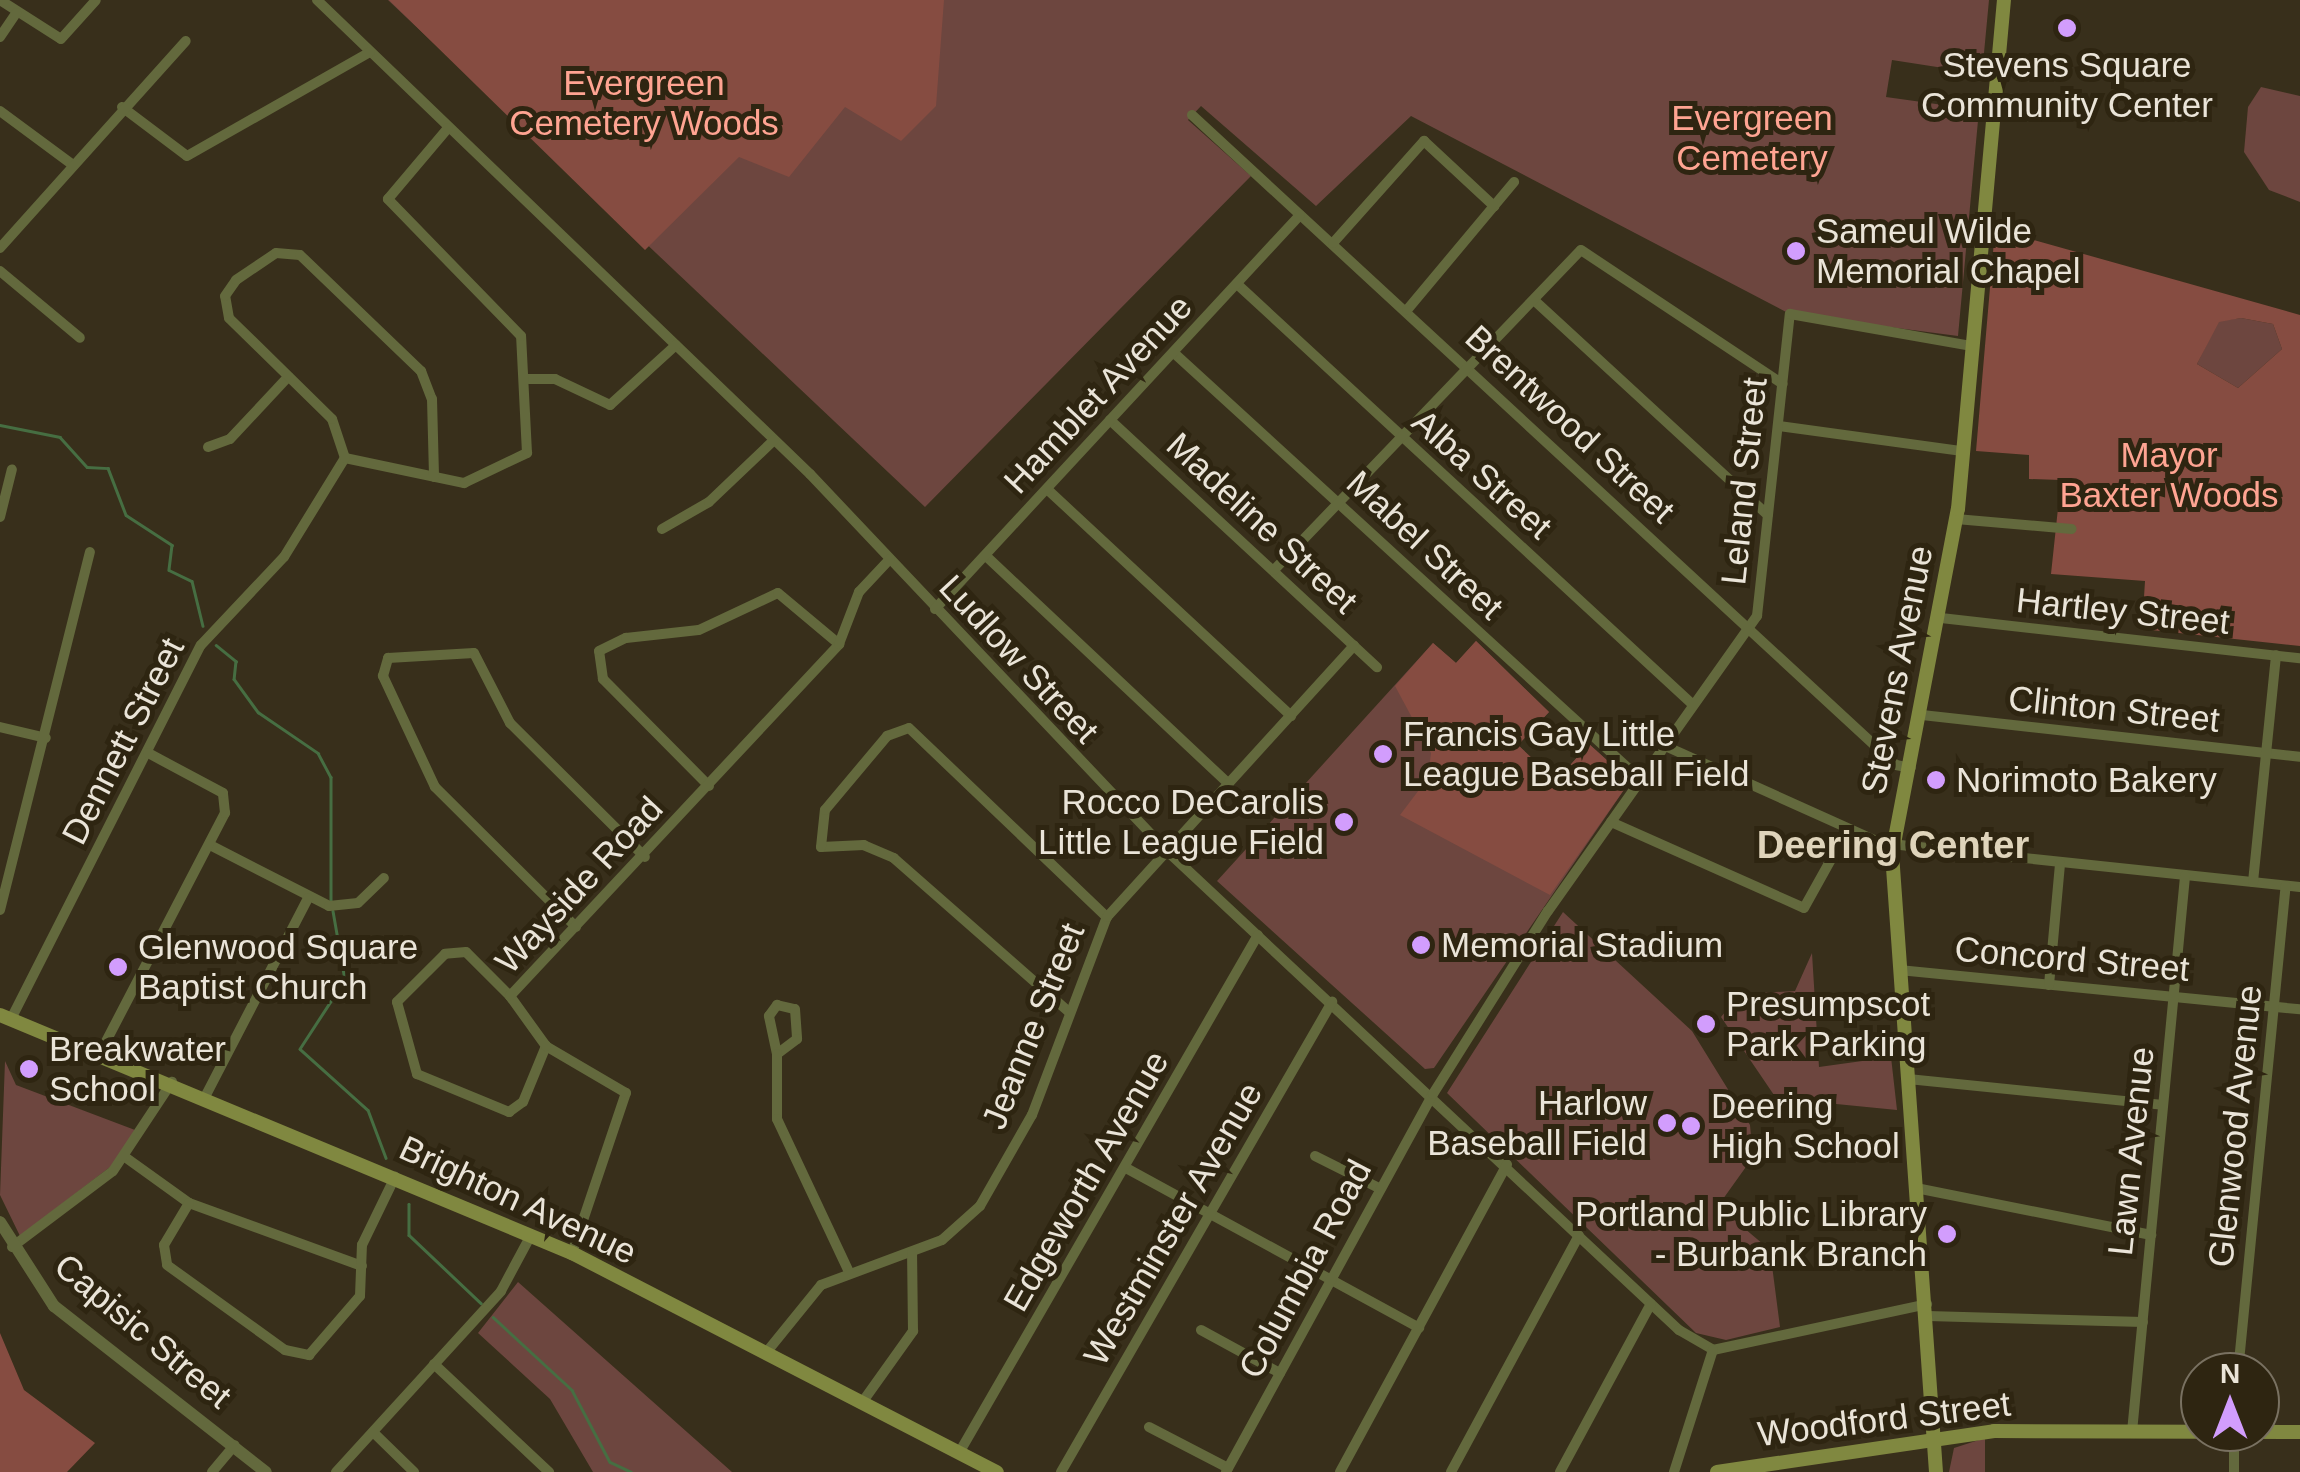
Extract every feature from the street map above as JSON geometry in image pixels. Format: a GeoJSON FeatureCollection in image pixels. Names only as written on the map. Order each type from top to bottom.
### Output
{"type":"FeatureCollection","features":[{"type":"Feature","properties":{"kind":"main road","name":"Stevens Avenue"},"geometry":{"type":"LineString","coordinates":[[1936,1472],[1937,1437],[1899,970],[1893,845],[1941,618],[1956,518],[2004,0]]}},
{"type":"Feature","properties":{"kind":"main road","name":"Brighton Avenue"},"geometry":{"type":"LineString","coordinates":[[5,1017],[206,1095],[572,1253],[997,1472]]}},
{"type":"Feature","properties":{"kind":"main road","name":"Woodford Street"},"geometry":{"type":"LineString","coordinates":[[1717,1472],[1784,1467],[1937,1437],[2180,1432]]}},
{"type":"Feature","properties":{"kind":"street"},"geometry":{"type":"LineString","coordinates":[[0,0],[61,39],[96,0]]}},
{"type":"Feature","properties":{"kind":"street","name":"Ludlow Street"},"geometry":{"type":"LineString","coordinates":[[317,0],[774,440],[1166,850],[1433,1094],[1652,1304],[1713,1350]]}},
{"type":"Feature","properties":{"kind":"street"},"geometry":{"type":"LineString","coordinates":[[0,37],[16,13]]}},
{"type":"Feature","properties":{"kind":"street"},"geometry":{"type":"LineString","coordinates":[[0,248],[186,41]]}},
{"type":"Feature","properties":{"kind":"street"},"geometry":{"type":"LineString","coordinates":[[122,108],[167,149],[194,155],[370,52]]}},
{"type":"Feature","properties":{"kind":"street"},"geometry":{"type":"LineString","coordinates":[[0,111],[73,165]]}},
{"type":"Feature","properties":{"kind":"street","name":"Brentwood Street"},"geometry":{"type":"LineString","coordinates":[[1192,114],[1896,765],[1911,768]]}},
{"type":"Feature","properties":{"kind":"street"},"geometry":{"type":"LineString","coordinates":[[434,477],[428,378],[300,255],[284,251],[236,280],[225,308],[332,418],[345,458],[434,477],[480,481],[527,453],[527,379],[516,329],[391,210],[391,189],[448,128]]}},
{"type":"Feature","properties":{"kind":"street"},"geometry":{"type":"LineString","coordinates":[[1333,243],[1424,140],[1494,206]]}},
{"type":"Feature","properties":{"kind":"street"},"geometry":{"type":"LineString","coordinates":[[1407,310],[1514,182]]}},
{"type":"Feature","properties":{"kind":"street","name":"Hamblet Avenue"},"geometry":{"type":"LineString","coordinates":[[935,609],[1300,214]]}},
{"type":"Feature","properties":{"kind":"street"},"geometry":{"type":"LineString","coordinates":[[1274,570],[1473,372],[1587,250],[1782,384]]}},
{"type":"Feature","properties":{"kind":"street"},"geometry":{"type":"LineString","coordinates":[[0,270],[80,338]]}},
{"type":"Feature","properties":{"kind":"street","name":"Alba Street"},"geometry":{"type":"LineString","coordinates":[[1237,284],[1692,703]]}},
{"type":"Feature","properties":{"kind":"street"},"geometry":{"type":"LineString","coordinates":[[1535,302],[1768,514]]}},
{"type":"Feature","properties":{"kind":"street","name":"Leland Street"},"geometry":{"type":"LineString","coordinates":[[1433,1094],[1639,778],[1749,625],[1768,514],[1790,314],[1972,346]]}},
{"type":"Feature","properties":{"kind":"street"},"geometry":{"type":"LineString","coordinates":[[527,379],[555,379],[610,406],[676,345]]}},
{"type":"Feature","properties":{"kind":"street","name":"Mabel Street"},"geometry":{"type":"LineString","coordinates":[[1174,353],[1639,778]]}},
{"type":"Feature","properties":{"kind":"street"},"geometry":{"type":"LineString","coordinates":[[208,447],[230,439],[288,377]]}},
{"type":"Feature","properties":{"kind":"street","name":"Madeline Street"},"geometry":{"type":"LineString","coordinates":[[1110,420],[1377,666]]}},
{"type":"Feature","properties":{"kind":"street"},"geometry":{"type":"LineString","coordinates":[[1779,426],[1962,452]]}},
{"type":"Feature","properties":{"kind":"street"},"geometry":{"type":"LineString","coordinates":[[662,529],[709,502],[774,440]]}},
{"type":"Feature","properties":{"kind":"street","name":"Dennett Street"},"geometry":{"type":"LineString","coordinates":[[5,1017],[148,753],[201,645],[284,557],[345,458]]}},
{"type":"Feature","properties":{"kind":"street"},"geometry":{"type":"LineString","coordinates":[[0,518],[12,468]]}},
{"type":"Feature","properties":{"kind":"street"},"geometry":{"type":"LineString","coordinates":[[1048,490],[1291,716]]}},
{"type":"Feature","properties":{"kind":"street"},"geometry":{"type":"LineString","coordinates":[[1956,518],[2072,529]]}},
{"type":"Feature","properties":{"kind":"street"},"geometry":{"type":"LineString","coordinates":[[0,910],[90,552]]}},
{"type":"Feature","properties":{"kind":"street"},"geometry":{"type":"LineString","coordinates":[[986,556],[1228,784]]}},
{"type":"Feature","properties":{"kind":"street","name":"Wayside Road"},"geometry":{"type":"LineString","coordinates":[[572,1253],[626,1093],[546,1046],[510,996],[645,857],[839,644],[859,592],[890,559]]}},
{"type":"Feature","properties":{"kind":"street"},"geometry":{"type":"LineString","coordinates":[[709,786],[602,679],[599,652],[626,638],[700,630],[778,593],[839,644]]}},
{"type":"Feature","properties":{"kind":"street","name":"Hartley Street"},"geometry":{"type":"LineString","coordinates":[[1941,618],[2300,658]]}},
{"type":"Feature","properties":{"kind":"street","name":"Jeanne Street"},"geometry":{"type":"LineString","coordinates":[[765,1354],[797,1305],[848,1270],[912,1252],[952,1234],[987,1196],[1024,1133],[1107,917],[1354,646]]}},
{"type":"Feature","properties":{"kind":"street"},"geometry":{"type":"LineString","coordinates":[[576,928],[434,787],[383,676],[388,658],[474,653],[510,723],[645,857]]}},
{"type":"Feature","properties":{"kind":"street"},"geometry":{"type":"LineString","coordinates":[[2254,882],[2276,655]]}},
{"type":"Feature","properties":{"kind":"street","name":"Clinton Street"},"geometry":{"type":"LineString","coordinates":[[1922,715],[2300,756]]}},
{"type":"Feature","properties":{"kind":"street"},"geometry":{"type":"LineString","coordinates":[[0,727],[46,738]]}},
{"type":"Feature","properties":{"kind":"street"},"geometry":{"type":"LineString","coordinates":[[1068,1012],[894,858],[864,845],[821,847],[832,798],[888,736],[909,728],[1107,917]]}},
{"type":"Feature","properties":{"kind":"street"},"geometry":{"type":"LineString","coordinates":[[1663,745],[1848,830],[1893,845],[2300,887]]}},
{"type":"Feature","properties":{"kind":"street"},"geometry":{"type":"LineString","coordinates":[[100,1053],[210,846],[227,800],[148,753]]}},
{"type":"Feature","properties":{"kind":"street"},"geometry":{"type":"LineString","coordinates":[[1611,822],[1804,908],[1848,830]]}},
{"type":"Feature","properties":{"kind":"street"},"geometry":{"type":"LineString","coordinates":[[210,846],[322,904],[344,907],[384,878]]}},
{"type":"Feature","properties":{"kind":"street"},"geometry":{"type":"LineString","coordinates":[[2048,985],[2060,863]]}},
{"type":"Feature","properties":{"kind":"street","name":"Lawn Avenue"},"geometry":{"type":"LineString","coordinates":[[2132,1432],[2185,876]]}},
{"type":"Feature","properties":{"kind":"street","name":"Glenwood Avenue"},"geometry":{"type":"LineString","coordinates":[[2240,1352],[2286,886]]}},
{"type":"Feature","properties":{"kind":"street"},"geometry":{"type":"LineString","coordinates":[[206,1095],[308,898]]}},
{"type":"Feature","properties":{"kind":"street","name":"Edgeworth Avenue"},"geometry":{"type":"LineString","coordinates":[[959,1452],[1258,935]]}},
{"type":"Feature","properties":{"kind":"street"},"geometry":{"type":"LineString","coordinates":[[510,996],[466,952],[444,954],[397,1002],[418,1074],[509,1112],[524,1102],[546,1046]]}},
{"type":"Feature","properties":{"kind":"street","name":"Concord Street"},"geometry":{"type":"LineString","coordinates":[[1899,970],[2300,1009]]}},
{"type":"Feature","properties":{"kind":"street","name":"Westminster Avenue"},"geometry":{"type":"LineString","coordinates":[[1062,1472],[1332,1002]]}},
{"type":"Feature","properties":{"kind":"street"},"geometry":{"type":"LineString","coordinates":[[776,1054],[796,1038],[795,1009],[776,1005],[768,1016],[776,1054],[782,1134],[848,1270]]}},
{"type":"Feature","properties":{"kind":"street"},"geometry":{"type":"LineString","coordinates":[[1908,1079],[2163,1105]]}},
{"type":"Feature","properties":{"kind":"street"},"geometry":{"type":"LineString","coordinates":[[12,1247],[125,1157],[173,1082]]}},
{"type":"Feature","properties":{"kind":"street","name":"Columbia Road"},"geometry":{"type":"LineString","coordinates":[[1227,1470],[1328,1279],[1433,1094]]}},
{"type":"Feature","properties":{"kind":"street"},"geometry":{"type":"LineString","coordinates":[[1315,1156],[1379,1188]]}},
{"type":"Feature","properties":{"kind":"street"},"geometry":{"type":"LineString","coordinates":[[125,1157],[189,1204],[362,1266]]}},
{"type":"Feature","properties":{"kind":"street"},"geometry":{"type":"LineString","coordinates":[[1340,1472],[1507,1164]]}},
{"type":"Feature","properties":{"kind":"street"},"geometry":{"type":"LineString","coordinates":[[1126,1168],[1419,1328]]}},
{"type":"Feature","properties":{"kind":"street"},"geometry":{"type":"LineString","coordinates":[[189,1204],[164,1245],[167,1265],[292,1354],[309,1356],[350,1313],[362,1266],[396,1176]]}},
{"type":"Feature","properties":{"kind":"street"},"geometry":{"type":"LineString","coordinates":[[1916,1188],[2151,1235]]}},
{"type":"Feature","properties":{"kind":"street","name":"Capisic Street"},"geometry":{"type":"LineString","coordinates":[[0,1222],[12,1247],[54,1306],[266,1472]]}},
{"type":"Feature","properties":{"kind":"street"},"geometry":{"type":"LineString","coordinates":[[1451,1472],[1579,1234]]}},
{"type":"Feature","properties":{"kind":"street"},"geometry":{"type":"LineString","coordinates":[[336,1472],[501,1291],[531,1235]]}},
{"type":"Feature","properties":{"kind":"street"},"geometry":{"type":"LineString","coordinates":[[862,1404],[913,1332],[912,1252]]}},
{"type":"Feature","properties":{"kind":"street"},"geometry":{"type":"LineString","coordinates":[[1560,1472],[1652,1304]]}},
{"type":"Feature","properties":{"kind":"street"},"geometry":{"type":"LineString","coordinates":[[1674,1472],[1713,1350],[1927,1310],[2142,1322]]}},
{"type":"Feature","properties":{"kind":"street"},"geometry":{"type":"LineString","coordinates":[[1201,1330],[1280,1373]]}},
{"type":"Feature","properties":{"kind":"street"},"geometry":{"type":"LineString","coordinates":[[434,1364],[548,1471]]}},
{"type":"Feature","properties":{"kind":"street"},"geometry":{"type":"LineString","coordinates":[[1149,1426],[1227,1470]]}},
{"type":"Feature","properties":{"kind":"street"},"geometry":{"type":"LineString","coordinates":[[374,1434],[414,1472]]}},
{"type":"Feature","properties":{"kind":"street"},"geometry":{"type":"LineString","coordinates":[[212,1472],[234,1445]]}},
{"type":"Feature","properties":{"kind":"green space","name":"Evergreen Cemetery"},"geometry":{"type":"Polygon","coordinates":[[[388,0],[1989,0],[1982,74],[1892,60],[1886,97],[1979,110],[1958,336],[1790,314],[1411,116],[1316,206],[1201,106],[1188,120],[1251,176],[925,507],[388,0]]]}},
{"type":"Feature","properties":{"kind":"green space","name":"Evergreen Cemetery Woods"},"geometry":{"type":"Polygon","coordinates":[[[389,0],[944,0],[936,106],[901,141],[845,107],[789,177],[739,157],[645,250],[389,0]]]}},
{"type":"Feature","properties":{"kind":"green space"},"geometry":{"type":"Polygon","coordinates":[[[2261,87],[2300,96],[2300,202],[2269,190],[2244,152],[2248,107],[2261,87]]]}},
{"type":"Feature","properties":{"kind":"green space","name":"Mayor Baxter Woods"},"geometry":{"type":"Polygon","coordinates":[[[1995,229],[2300,315],[2300,646],[2142,629],[2145,581],[2051,574],[2061,480],[2029,479],[2029,455],[1976,451],[1995,229]],[[2241,318],[2219,322],[2197,364],[2238,388],[2282,349],[2273,324],[2241,318]]]}},
{"type":"Feature","properties":{"kind":"green space"},"geometry":{"type":"Polygon","coordinates":[[[2241,318],[2273,324],[2282,349],[2238,388],[2197,364],[2218,321],[2241,318]]]}},
{"type":"Feature","properties":{"kind":"green space"},"geometry":{"type":"Polygon","coordinates":[[[1476,641],[1549,712],[1518,745],[1556,781],[1589,744],[1630,781],[1434,1068],[1425,1069],[1217,881],[1433,643],[1456,663],[1476,641]]]}},
{"type":"Feature","properties":{"kind":"green space"},"geometry":{"type":"Polygon","coordinates":[[[1476,641],[1549,712],[1518,745],[1556,781],[1589,744],[1630,781],[1550,895],[1400,815],[1428,778],[1431,753],[1395,686],[1433,643],[1456,663],[1476,641]]]}},
{"type":"Feature","properties":{"kind":"green space","name":"Deering High School"},"geometry":{"type":"Polygon","coordinates":[[[1563,912],[1692,1031],[1750,1125],[1753,1157],[1718,1206],[1770,1250],[1780,1327],[1726,1340],[1696,1333],[1447,1093],[1563,912]]]}},
{"type":"Feature","properties":{"kind":"green space"},"geometry":{"type":"Polygon","coordinates":[[[1812,953],[1819,1067],[1891,1057],[1897,1110],[1776,1098],[1721,1017],[1740,994],[1795,991],[1812,953]]]}},
{"type":"Feature","properties":{"kind":"green space"},"geometry":{"type":"Polygon","coordinates":[[[5,1061],[16,1085],[135,1130],[114,1164],[20,1236],[0,1195],[5,1061]]]}},
{"type":"Feature","properties":{"kind":"green space"},"geometry":{"type":"Polygon","coordinates":[[[518,1282],[732,1472],[593,1472],[550,1399],[478,1333],[518,1282]]]}},
{"type":"Feature","properties":{"kind":"green space"},"geometry":{"type":"Polygon","coordinates":[[[0,1333],[24,1390],[95,1443],[67,1472],[0,1472],[0,1333]]]}},
{"type":"Feature","properties":{"kind":"green space"},"geometry":{"type":"Polygon","coordinates":[[[1985,1438],[1985,1472],[1949,1472],[1954,1448],[1985,1438]]]}},
{"type":"Feature","properties":{"kind":"waterway"},"geometry":{"type":"LineString","coordinates":[[0,425],[60,437],[87,467],[108,468],[126,515],[172,545],[169,570],[192,581],[203,626]]}},
{"type":"Feature","properties":{"kind":"waterway"},"geometry":{"type":"LineString","coordinates":[[216,645],[236,661],[234,679],[258,712],[318,753],[331,777],[331,903]]}},
{"type":"Feature","properties":{"kind":"waterway"},"geometry":{"type":"LineString","coordinates":[[333,911],[345,980],[300,1049],[368,1110],[386,1158]]}},
{"type":"Feature","properties":{"kind":"waterway"},"geometry":{"type":"LineString","coordinates":[[409,1204],[409,1235],[481,1303]]}},
{"type":"Feature","properties":{"kind":"waterway"},"geometry":{"type":"LineString","coordinates":[[493,1317],[572,1390],[610,1462],[631,1472]]}},
{"type":"Feature","properties":{"kind":"place","name":"Stevens Square Community Center"},"geometry":{"type":"Point","coordinates":[2067,28]}},
{"type":"Feature","properties":{"kind":"place","name":"Sameul Wilde Memorial Chapel"},"geometry":{"type":"Point","coordinates":[1796,251]}},
{"type":"Feature","properties":{"kind":"place","name":"Francis Gay Little League Baseball Field"},"geometry":{"type":"Point","coordinates":[1383,754]}},
{"type":"Feature","properties":{"kind":"place","name":"Norimoto Bakery"},"geometry":{"type":"Point","coordinates":[1936,780]}},
{"type":"Feature","properties":{"kind":"place","name":"Rocco DeCarolis Little League Field"},"geometry":{"type":"Point","coordinates":[1344,822]}},
{"type":"Feature","properties":{"kind":"place","name":"Memorial Stadium"},"geometry":{"type":"Point","coordinates":[1421,945]}},
{"type":"Feature","properties":{"kind":"place","name":"Glenwood Square Baptist Church"},"geometry":{"type":"Point","coordinates":[118,967]}},
{"type":"Feature","properties":{"kind":"place","name":"Presumpscot Park Parking"},"geometry":{"type":"Point","coordinates":[1706,1024]}},
{"type":"Feature","properties":{"kind":"place","name":"Breakwater School"},"geometry":{"type":"Point","coordinates":[29,1069]}},
{"type":"Feature","properties":{"kind":"place","name":"Harlow Baseball Field"},"geometry":{"type":"Point","coordinates":[1667,1123]}},
{"type":"Feature","properties":{"kind":"place","name":"Deering High School"},"geometry":{"type":"Point","coordinates":[1691,1126]}},
{"type":"Feature","properties":{"kind":"place","name":"Portland Public Library - Burbank Branch"},"geometry":{"type":"Point","coordinates":[1947,1234]}},
{"type":"Feature","properties":{"kind":"district","name":"Deering Center"},"geometry":{"type":"Point","coordinates":[1893,846]}}]}
